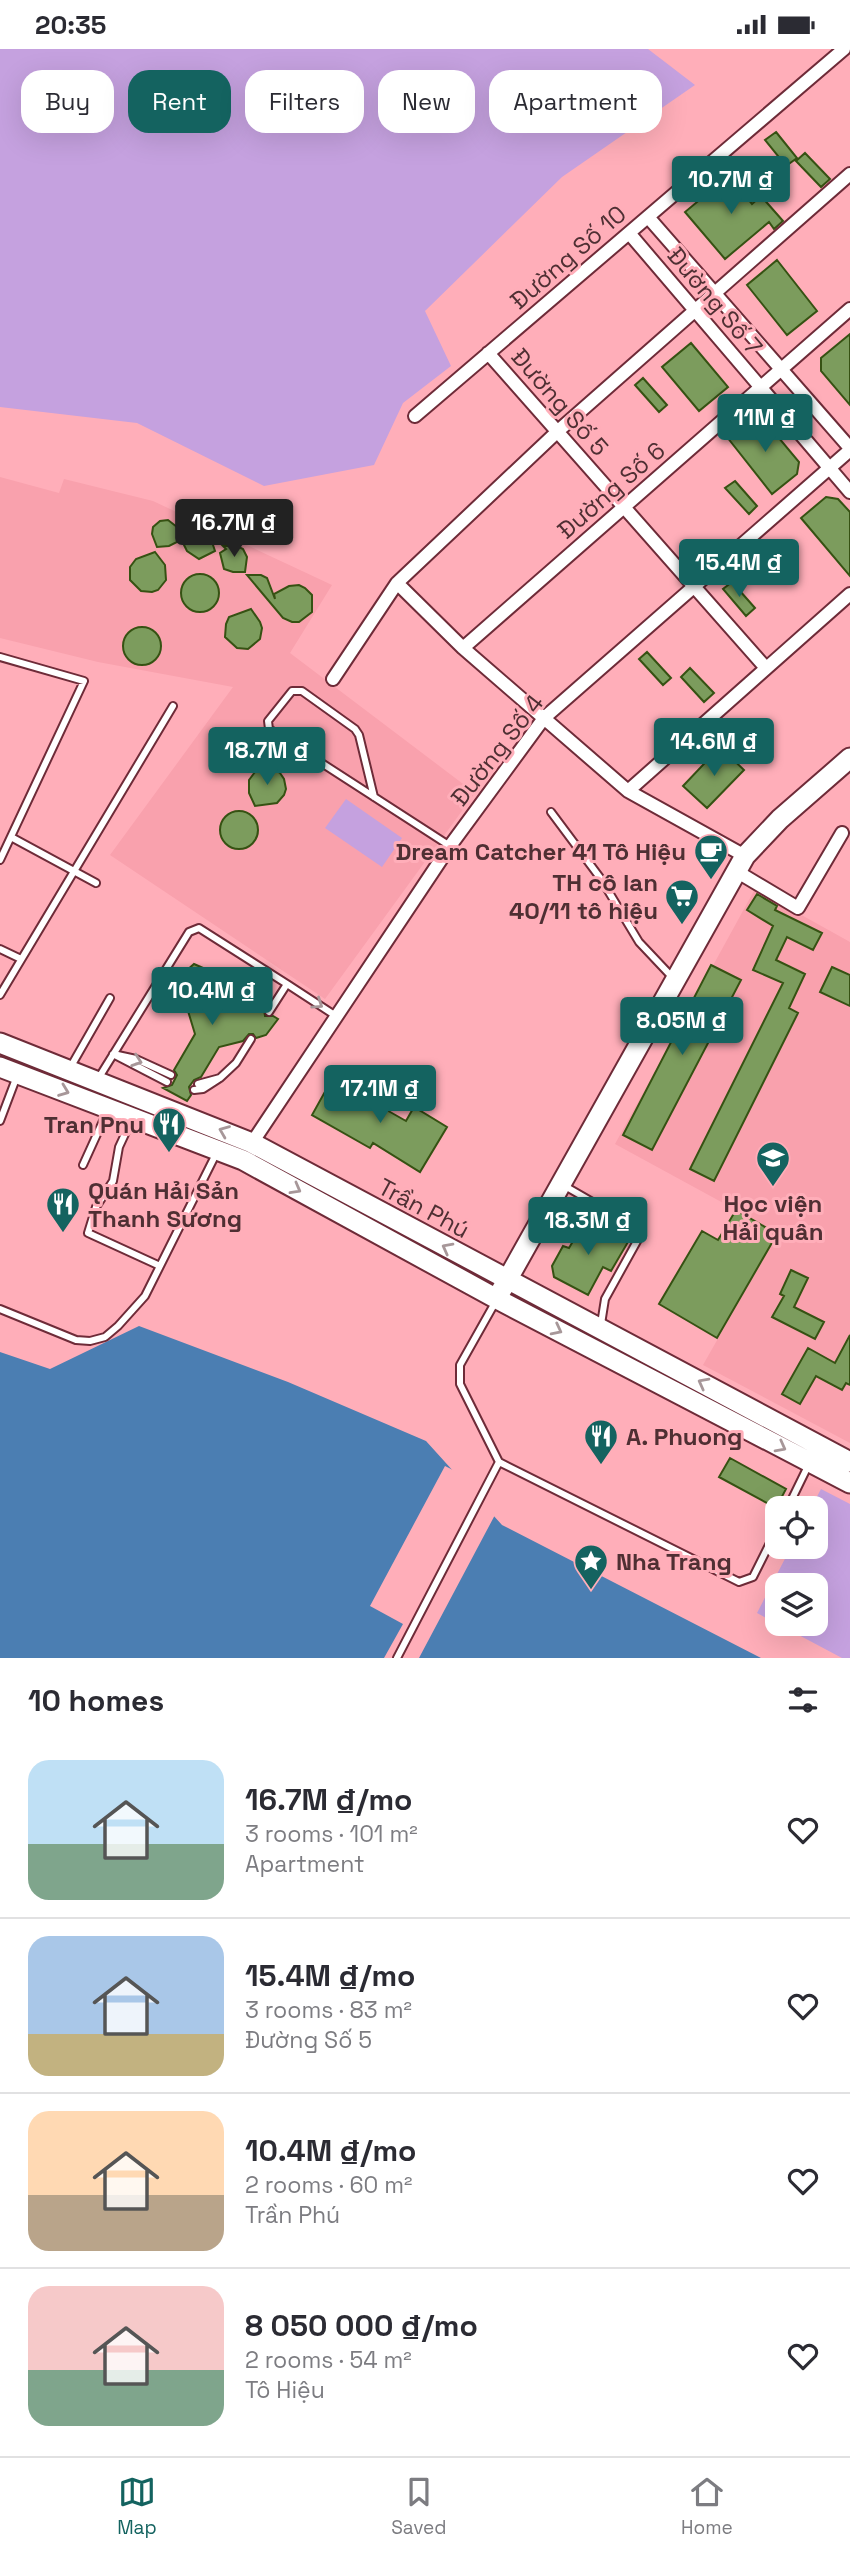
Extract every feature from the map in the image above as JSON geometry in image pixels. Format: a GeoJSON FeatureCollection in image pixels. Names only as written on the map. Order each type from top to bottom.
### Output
{"type":"FeatureCollection","features":[{"type":"Feature","properties":{"kind":"main road"},"geometry":{"type":"LineString","coordinates":[[497,1299],[740,864],[780,818],[848,763]]}},
{"type":"Feature","properties":{"kind":"main road","name":"Trần Phú"},"geometry":{"type":"LineString","coordinates":[[0,1043],[96,1081],[248,1151],[507,1280],[600,1329],[847,1471]]}},
{"type":"Feature","properties":{"kind":"main road","name":"Trần Phú"},"geometry":{"type":"LineString","coordinates":[[9,1071],[218,1150],[248,1151],[497,1299],[810,1463],[847,1471]]}},
{"type":"Feature","properties":{"kind":"street","name":"Đường Số 10"},"geometry":{"type":"LineString","coordinates":[[415,416],[844,49]]}},
{"type":"Feature","properties":{"kind":"street"},"geometry":{"type":"LineString","coordinates":[[333,679],[397,583],[558,431],[850,174]]}},
{"type":"Feature","properties":{"kind":"street","name":"Đường Số 7"},"geometry":{"type":"LineString","coordinates":[[648,217],[850,449]]}},
{"type":"Feature","properties":{"kind":"street","name":"Đường Số 7"},"geometry":{"type":"LineString","coordinates":[[629,233],[850,492]]}},
{"type":"Feature","properties":{"kind":"street","name":"Đường Số 6"},"geometry":{"type":"LineString","coordinates":[[463,648],[850,309]]}},
{"type":"Feature","properties":{"kind":"street","name":"Đường Số 5"},"geometry":{"type":"LineString","coordinates":[[488,353],[766,668]]}},
{"type":"Feature","properties":{"kind":"street","name":"Đường Số 4"},"geometry":{"type":"LineString","coordinates":[[248,1151],[450,846],[544,718],[850,449]]}},
{"type":"Feature","properties":{"kind":"street"},"geometry":{"type":"LineString","coordinates":[[397,583],[463,648],[628,791],[740,864],[798,908],[842,833]]}},
{"type":"Feature","properties":{"kind":"street"},"geometry":{"type":"LineString","coordinates":[[628,791],[850,594]]}},
{"type":"Feature","properties":{"kind":"lane"},"geometry":{"type":"LineString","coordinates":[[0,657],[84,681],[0,860]]}},
{"type":"Feature","properties":{"kind":"lane"},"geometry":{"type":"LineString","coordinates":[[374,797],[361,741],[355,729],[302,691],[292,691],[268,721],[269,729],[374,797],[450,846]]}},
{"type":"Feature","properties":{"kind":"lane"},"geometry":{"type":"LineString","coordinates":[[0,995],[173,706]]}},
{"type":"Feature","properties":{"kind":"lane"},"geometry":{"type":"LineString","coordinates":[[551,812],[601,879],[639,942],[674,979]]}},
{"type":"Feature","properties":{"kind":"lane"},"geometry":{"type":"LineString","coordinates":[[11,837],[96,883]]}},
{"type":"Feature","properties":{"kind":"lane"},"geometry":{"type":"LineString","coordinates":[[96,1081],[189,932],[199,928],[336,1017]]}},
{"type":"Feature","properties":{"kind":"lane"},"geometry":{"type":"LineString","coordinates":[[0,949],[21,959]]}},
{"type":"Feature","properties":{"kind":"lane"},"geometry":{"type":"LineString","coordinates":[[268,1012],[287,984]]}},
{"type":"Feature","properties":{"kind":"lane"},"geometry":{"type":"LineString","coordinates":[[69,1070],[110,998]]}},
{"type":"Feature","properties":{"kind":"lane"},"geometry":{"type":"LineString","coordinates":[[196,1087],[220,1078],[236,1063],[251,1039]]}},
{"type":"Feature","properties":{"kind":"lane"},"geometry":{"type":"LineString","coordinates":[[113,1054],[136,1059],[171,1075]]}},
{"type":"Feature","properties":{"kind":"lane"},"geometry":{"type":"LineString","coordinates":[[113,1054],[167,1082]]}},
{"type":"Feature","properties":{"kind":"lane"},"geometry":{"type":"LineString","coordinates":[[0,1121],[9,1071]]}},
{"type":"Feature","properties":{"kind":"lane"},"geometry":{"type":"LineString","coordinates":[[83,1165],[108,1108]]}},
{"type":"Feature","properties":{"kind":"lane"},"geometry":{"type":"LineString","coordinates":[[133,1118],[119,1147],[113,1181],[96,1207],[88,1233],[160,1266]]}},
{"type":"Feature","properties":{"kind":"lane"},"geometry":{"type":"LineString","coordinates":[[0,1309],[76,1340],[90,1341],[105,1337],[134,1311],[145,1296],[218,1150]]}},
{"type":"Feature","properties":{"kind":"lane"},"geometry":{"type":"LineString","coordinates":[[561,1185],[636,1227],[640,1234],[605,1299],[600,1329]]}},
{"type":"Feature","properties":{"kind":"lane"},"geometry":{"type":"LineString","coordinates":[[497,1299],[460,1365],[460,1384],[499,1462],[739,1582],[753,1577],[765,1553]]}},
{"type":"Feature","properties":{"kind":"lane"},"geometry":{"type":"LineString","coordinates":[[397,1658],[499,1462]]}},
{"type":"Feature","properties":{"kind":"lane"},"geometry":{"type":"LineString","coordinates":[[794,1496],[810,1463]]}},
{"type":"Feature","properties":{"kind":"shaded area"},"geometry":{"type":"Polygon","coordinates":[[[0,49],[648,49],[695,85],[662,108],[662,70],[489,70],[489,133],[626,133],[562,177],[425,311],[451,366],[403,403],[374,465],[264,486],[137,423],[0,407],[0,49]]]}},
{"type":"Feature","properties":{"kind":"shaded area"},"geometry":{"type":"Polygon","coordinates":[[[0,477],[59,493],[64,479],[153,501],[332,585],[290,653],[475,793],[325,999],[110,855],[233,687],[98,662],[0,638],[0,477]]]}},
{"type":"Feature","properties":{"kind":"shaded area"},"geometry":{"type":"Polygon","coordinates":[[[346,799],[402,838],[382,867],[325,828],[346,799]]]}},
{"type":"Feature","properties":{"kind":"shaded area","name":"Học viện Hải quân"},"geometry":{"type":"Polygon","coordinates":[[[755,889],[850,942],[850,1443],[703,1365],[778,1233],[615,1144],[755,889]]]}},
{"type":"Feature","properties":{"kind":"shaded area"},"geometry":{"type":"Polygon","coordinates":[[[821,1489],[850,1504],[850,1658],[842,1658],[801,1636],[828,1636],[828,1573],[778,1573],[785,1559],[828,1559],[828,1496],[817,1496],[821,1489]]]}},
{"type":"Feature","properties":{"kind":"shaded area"},"geometry":{"type":"Polygon","coordinates":[[[765,1597],[765,1617],[757,1613],[765,1597]]]}},
{"type":"Feature","properties":{"kind":"water"},"geometry":{"type":"Polygon","coordinates":[[[139,1326],[288,1382],[426,1441],[502,1525],[761,1658],[0,1658],[0,1352],[50,1369],[139,1326]]]}},
{"type":"Feature","properties":{"kind":"pier"},"geometry":{"type":"Polygon","coordinates":[[[445,1466],[461,1474],[496,1513],[419,1658],[384,1658],[403,1624],[370,1606],[445,1466]]]}},
{"type":"Feature","properties":{"kind":"building"},"geometry":{"type":"Polygon","coordinates":[[[776,132],[797,158],[786,166],[765,140],[776,132]]]}},
{"type":"Feature","properties":{"kind":"building"},"geometry":{"type":"Polygon","coordinates":[[[805,153],[830,179],[821,187],[796,161],[805,153]]]}},
{"type":"Feature","properties":{"kind":"building"},"geometry":{"type":"Polygon","coordinates":[[[726,171],[752,204],[761,196],[783,221],[774,229],[769,222],[725,259],[685,212],[721,182],[717,177],[726,171]]]}},
{"type":"Feature","properties":{"kind":"building"},"geometry":{"type":"Polygon","coordinates":[[[777,260],[817,311],[787,335],[747,285],[777,260]]]}},
{"type":"Feature","properties":{"kind":"building"},"geometry":{"type":"Polygon","coordinates":[[[850,334],[850,405],[821,371],[821,358],[850,334]]]}},
{"type":"Feature","properties":{"kind":"building"},"geometry":{"type":"Polygon","coordinates":[[[691,343],[728,387],[699,411],[662,367],[691,343]]]}},
{"type":"Feature","properties":{"kind":"building"},"geometry":{"type":"Polygon","coordinates":[[[643,378],[667,405],[659,412],[635,385],[643,378]]]}},
{"type":"Feature","properties":{"kind":"building"},"geometry":{"type":"Polygon","coordinates":[[[749,420],[764,420],[799,462],[797,474],[772,494],[727,437],[749,420]]]}},
{"type":"Feature","properties":{"kind":"building"},"geometry":{"type":"Polygon","coordinates":[[[735,481],[757,506],[749,514],[725,488],[735,481]]]}},
{"type":"Feature","properties":{"kind":"building"},"geometry":{"type":"Polygon","coordinates":[[[826,497],[838,499],[850,512],[850,576],[801,518],[826,497]]]}},
{"type":"Feature","properties":{"kind":"building"},"geometry":{"type":"Polygon","coordinates":[[[168,520],[177,527],[181,540],[169,546],[157,547],[152,534],[153,527],[160,521],[168,520]]]}},
{"type":"Feature","properties":{"kind":"building"},"geometry":{"type":"Polygon","coordinates":[[[208,525],[203,532],[211,539],[215,551],[199,559],[187,551],[181,539],[208,525]]]}},
{"type":"Feature","properties":{"kind":"building"},"geometry":{"type":"Polygon","coordinates":[[[223,546],[243,549],[247,557],[245,572],[224,569],[220,553],[226,549],[223,546]]]}},
{"type":"Feature","properties":{"kind":"building"},"geometry":{"type":"Polygon","coordinates":[[[155,552],[165,565],[166,580],[158,590],[141,591],[130,580],[130,567],[136,559],[155,552]]]}},
{"type":"Feature","properties":{"kind":"building"},"geometry":{"type":"Polygon","coordinates":[[[200,574],[213,580],[219,593],[213,606],[200,612],[187,606],[181,593],[187,580],[200,574]]]}},
{"type":"Feature","properties":{"kind":"building"},"geometry":{"type":"Polygon","coordinates":[[[247,575],[267,578],[275,599],[274,594],[289,586],[299,585],[305,588],[312,595],[312,612],[299,622],[283,618],[247,575]]]}},
{"type":"Feature","properties":{"kind":"building"},"geometry":{"type":"Polygon","coordinates":[[[732,582],[755,608],[746,616],[723,589],[732,582]]]}},
{"type":"Feature","properties":{"kind":"building"},"geometry":{"type":"Polygon","coordinates":[[[251,609],[262,628],[260,639],[248,649],[237,648],[225,637],[226,624],[229,617],[251,609]]]}},
{"type":"Feature","properties":{"kind":"building"},"geometry":{"type":"Polygon","coordinates":[[[142,627],[155,633],[161,646],[155,659],[142,665],[129,659],[123,646],[129,633],[142,627]]]}},
{"type":"Feature","properties":{"kind":"building"},"geometry":{"type":"Polygon","coordinates":[[[647,652],[671,678],[663,685],[639,659],[647,652]]]}},
{"type":"Feature","properties":{"kind":"building"},"geometry":{"type":"Polygon","coordinates":[[[690,668],[714,693],[704,702],[681,677],[690,668]]]}},
{"type":"Feature","properties":{"kind":"building"},"geometry":{"type":"Polygon","coordinates":[[[720,747],[744,770],[707,808],[683,786],[720,747]]]}},
{"type":"Feature","properties":{"kind":"building"},"geometry":{"type":"Polygon","coordinates":[[[264,768],[280,773],[286,789],[277,803],[255,806],[249,793],[249,780],[255,772],[264,768]]]}},
{"type":"Feature","properties":{"kind":"building"},"geometry":{"type":"Polygon","coordinates":[[[239,811],[252,817],[258,830],[252,843],[239,849],[226,843],[220,830],[226,817],[239,811]]]}},
{"type":"Feature","properties":{"kind":"building"},"geometry":{"type":"Polygon","coordinates":[[[757,894],[777,906],[775,910],[822,933],[813,950],[787,937],[776,960],[805,974],[789,1008],[798,1013],[714,1181],[690,1169],[783,983],[753,970],[773,926],[747,910],[757,894]]]}},
{"type":"Feature","properties":{"kind":"building"},"geometry":{"type":"Polygon","coordinates":[[[194,964],[210,971],[216,999],[235,994],[238,1009],[258,1004],[264,1009],[265,1016],[278,1019],[266,1035],[256,1038],[249,1034],[243,1041],[219,1047],[201,1077],[194,1080],[189,1087],[191,1095],[187,1101],[163,1088],[172,1085],[177,1075],[174,1070],[195,1034],[178,978],[194,964]]]}},
{"type":"Feature","properties":{"kind":"building"},"geometry":{"type":"Polygon","coordinates":[[[711,965],[741,980],[652,1150],[623,1135],[711,965]]]}},
{"type":"Feature","properties":{"kind":"building"},"geometry":{"type":"Polygon","coordinates":[[[832,967],[850,975],[850,1006],[820,992],[832,967]]]}},
{"type":"Feature","properties":{"kind":"building"},"geometry":{"type":"Polygon","coordinates":[[[332,1079],[406,1121],[414,1107],[447,1127],[420,1172],[373,1143],[370,1148],[312,1115],[332,1079]]]}},
{"type":"Feature","properties":{"kind":"building"},"geometry":{"type":"Polygon","coordinates":[[[736,1210],[777,1234],[717,1338],[659,1304],[702,1231],[718,1240],[736,1210]]]}},
{"type":"Feature","properties":{"kind":"building"},"geometry":{"type":"Polygon","coordinates":[[[586,1219],[628,1242],[611,1271],[603,1267],[588,1295],[554,1277],[552,1266],[563,1246],[569,1248],[586,1219]]]}},
{"type":"Feature","properties":{"kind":"building"},"geometry":{"type":"Polygon","coordinates":[[[791,1270],[808,1278],[794,1307],[824,1322],[815,1339],[772,1317],[784,1296],[780,1294],[791,1270]]]}},
{"type":"Feature","properties":{"kind":"building"},"geometry":{"type":"Polygon","coordinates":[[[850,1335],[850,1385],[846,1383],[842,1390],[816,1376],[800,1404],[782,1394],[808,1348],[835,1363],[850,1335]]]}},
{"type":"Feature","properties":{"kind":"building"},"geometry":{"type":"Polygon","coordinates":[[[730,1458],[786,1489],[782,1496],[765,1496],[765,1502],[719,1477],[730,1458]]]}},
{"type":"Feature","properties":{"kind":"place","name":"Dream Catcher 41 Tô Hiệu"},"geometry":{"type":"Point","coordinates":[711,881]}},
{"type":"Feature","properties":{"kind":"place","name":"TH cô lan 40/11 tô hiệu"},"geometry":{"type":"Point","coordinates":[682,926]}},
{"type":"Feature","properties":{"kind":"place","name":"Tran Pnu"},"geometry":{"type":"Point","coordinates":[169,1154]}},
{"type":"Feature","properties":{"kind":"place","name":"Học viện Hải quân"},"geometry":{"type":"Point","coordinates":[773,1188]}},
{"type":"Feature","properties":{"kind":"place","name":"Quán Hải Sản Thanh Sương"},"geometry":{"type":"Point","coordinates":[63,1234]}},
{"type":"Feature","properties":{"kind":"place","name":"A. Phuong"},"geometry":{"type":"Point","coordinates":[601,1466]}},
{"type":"Feature","properties":{"kind":"place","name":"Nha Trang"},"geometry":{"type":"Point","coordinates":[591,1591]}}]}
